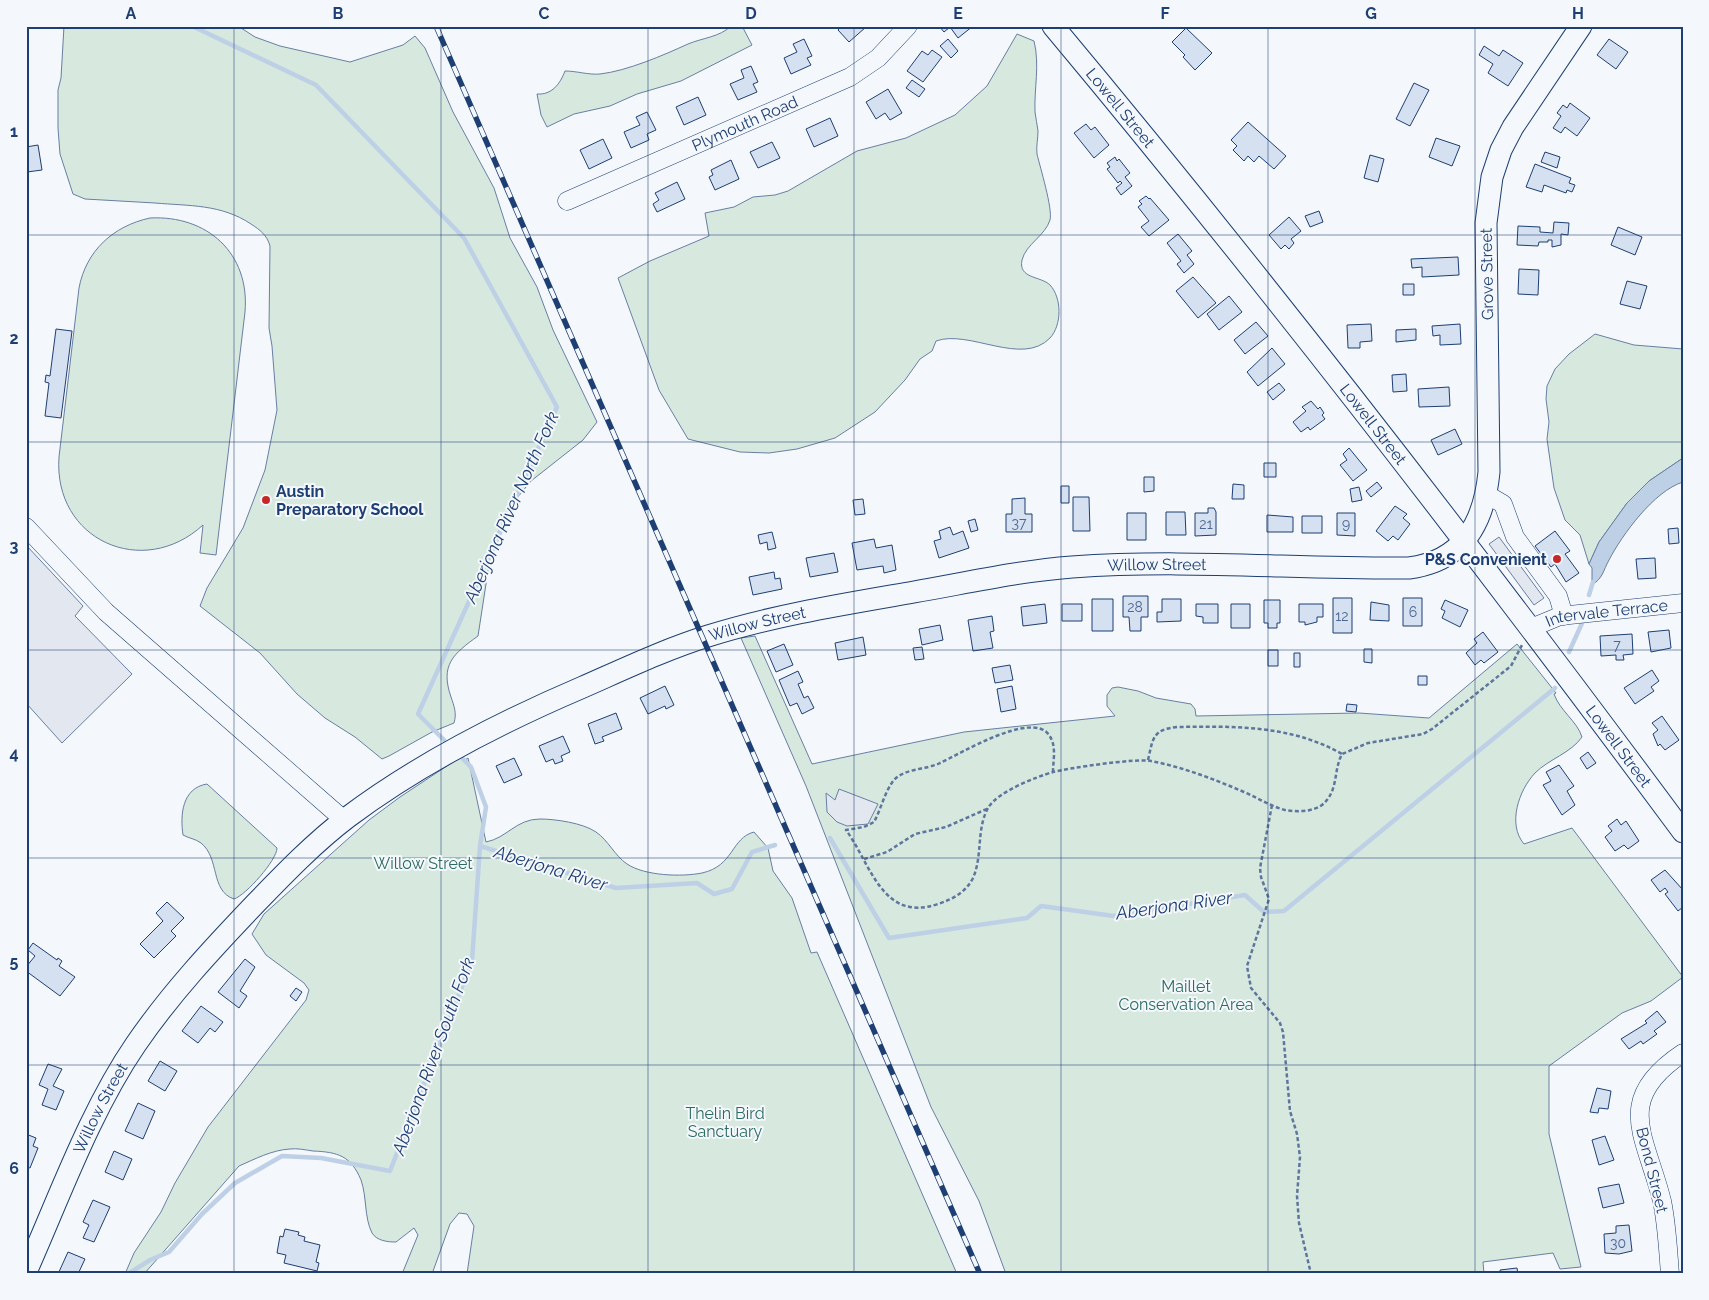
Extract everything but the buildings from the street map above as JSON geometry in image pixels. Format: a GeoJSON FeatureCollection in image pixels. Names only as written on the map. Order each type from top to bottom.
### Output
{"type":"FeatureCollection","features":[{"type":"Feature","properties":{"kind":"main road","name":"Lowell Street"},"geometry":{"type":"LineString","coordinates":[[1053,26],[1344,387],[1531,628],[1683,832]]}},
{"type":"Feature","properties":{"kind":"main road","name":"Grove Street"},"geometry":{"type":"LineString","coordinates":[[1465,542],[1477,521],[1486,494],[1490,464],[1486,222],[1492,176],[1501,150],[1512,128],[1581,26]]}},
{"type":"Feature","properties":{"kind":"main road","name":"Willow Street"},"geometry":{"type":"LineString","coordinates":[[26,1272],[93,1123],[134,1046],[209,953],[294,865],[344,820],[434,761],[536,708],[682,646],[749,625],[854,602],[1000,576],[1071,567],[1155,565],[1409,568],[1435,562],[1450,554],[1465,542]]}},
{"type":"Feature","properties":{"kind":"street","name":"Plymouth Road"},"geometry":{"type":"LineString","coordinates":[[567,201],[850,77],[878,58],[908,26]]}},
{"type":"Feature","properties":{"kind":"street"},"geometry":{"type":"LineString","coordinates":[[1486,494],[1503,504],[1515,537],[1558,596],[1564,616]]}},
{"type":"Feature","properties":{"kind":"street"},"geometry":{"type":"LineString","coordinates":[[26,527],[106,612],[344,820]]}},
{"type":"Feature","properties":{"kind":"street","name":"Intervale Terrace"},"geometry":{"type":"LineString","coordinates":[[1531,628],[1564,616],[1683,603]]}},
{"type":"Feature","properties":{"kind":"street","name":"Bond Street"},"geometry":{"type":"LineString","coordinates":[[1670,1274],[1663,1208],[1644,1146],[1640,1113],[1650,1081],[1664,1066],[1683,1053]]}},
{"type":"Feature","properties":{"kind":"path"},"geometry":{"type":"LineString","coordinates":[[1053,772],[1053,742],[1048,732],[1034,726],[983,741],[940,764],[907,772],[893,781],[874,822],[864,827],[846,830],[880,887],[892,900],[902,906],[919,908],[951,900],[965,890],[972,878],[981,854],[982,830],[989,808],[998,797],[1053,772],[1148,760],[1193,772],[1272,805],[1295,811],[1307,811],[1322,805],[1335,786],[1342,754],[1357,746],[1423,734],[1432,729],[1511,666],[1531,628]]}},
{"type":"Feature","properties":{"kind":"path"},"geometry":{"type":"LineString","coordinates":[[1148,760],[1151,741],[1156,734],[1168,727],[1255,728],[1284,732],[1314,740],[1342,754]]}},
{"type":"Feature","properties":{"kind":"path"},"geometry":{"type":"LineString","coordinates":[[1272,805],[1260,868],[1261,877],[1269,899],[1248,958],[1247,966],[1251,988],[1280,1022],[1283,1032],[1288,1092],[1300,1157],[1297,1196],[1299,1223],[1311,1274]]}},
{"type":"Feature","properties":{"kind":"path"},"geometry":{"type":"LineString","coordinates":[[864,859],[887,852],[915,834],[946,827],[989,808]]}},
{"type":"Feature","properties":{"kind":"green space"},"geometry":{"type":"Polygon","coordinates":[[[64,26],[238,26],[255,37],[280,46],[350,62],[403,45],[415,36],[425,48],[453,112],[494,188],[510,238],[537,287],[553,330],[597,422],[583,440],[531,481],[512,504],[492,545],[478,636],[456,655],[448,668],[448,686],[455,713],[454,723],[432,732],[389,756],[382,759],[355,737],[325,718],[297,694],[260,653],[200,606],[207,588],[243,528],[265,470],[277,410],[269,328],[270,246],[265,236],[254,226],[240,217],[216,209],[85,199],[73,194],[60,154],[58,128],[58,90],[61,78],[64,26]]]}},
{"type":"Feature","properties":{"kind":"green space"},"geometry":{"type":"Polygon","coordinates":[[[731,26],[742,26],[752,45],[681,81],[637,94],[610,106],[574,114],[547,127],[541,115],[537,94],[547,93],[555,88],[565,71],[600,74],[622,70],[716,35],[731,26]]]}},
{"type":"Feature","properties":{"kind":"green space"},"geometry":{"type":"Polygon","coordinates":[[[1017,34],[1034,41],[1036,50],[1035,112],[1038,131],[1037,154],[1048,198],[1050,215],[1048,226],[1024,254],[1022,266],[1023,271],[1027,274],[1050,285],[1057,297],[1059,312],[1057,326],[1050,338],[1038,346],[1025,349],[1010,349],[964,340],[949,339],[936,341],[932,351],[920,359],[905,380],[875,412],[835,438],[797,449],[769,453],[740,452],[688,439],[659,390],[618,278],[650,261],[709,236],[705,213],[734,207],[753,197],[775,195],[788,191],[857,151],[906,138],[955,115],[987,86],[1017,34]]]}},
{"type":"Feature","properties":{"kind":"green space"},"geometry":{"type":"Polygon","coordinates":[[[150,218],[171,219],[190,223],[206,231],[221,242],[232,256],[240,272],[245,291],[245,312],[216,555],[200,553],[203,525],[179,541],[154,549],[129,550],[106,543],[86,529],[71,510],[61,486],[59,457],[79,288],[83,275],[88,263],[103,242],[124,227],[150,218]]]}},
{"type":"Feature","properties":{"kind":"green space"},"geometry":{"type":"Polygon","coordinates":[[[1595,334],[1634,345],[1683,349],[1683,458],[1649,481],[1627,503],[1599,542],[1589,564],[1580,535],[1565,520],[1554,488],[1547,439],[1549,422],[1546,399],[1547,386],[1555,369],[1569,354],[1595,334]]]}},
{"type":"Feature","properties":{"kind":"green space","name":"Maillet Conservation Area"},"geometry":{"type":"Polygon","coordinates":[[[755,636],[812,764],[964,732],[1115,716],[1107,706],[1107,695],[1112,688],[1118,687],[1138,691],[1156,698],[1191,704],[1195,709],[1196,716],[1359,713],[1429,718],[1517,644],[1556,693],[1554,694],[1560,706],[1580,731],[1582,737],[1572,747],[1541,768],[1529,780],[1517,807],[1516,827],[1519,836],[1524,844],[1572,828],[1683,977],[1651,1001],[1622,1013],[1549,1066],[1549,1134],[1581,1267],[1560,1269],[1553,1253],[1483,1262],[1484,1274],[1006,1274],[979,1201],[931,1107],[806,786],[741,638],[755,636]]]}},
{"type":"Feature","properties":{"kind":"green space","name":"Thelin Bird Sanctuary"},"geometry":{"type":"Polygon","coordinates":[[[462,756],[465,760],[468,758],[486,842],[500,837],[524,822],[540,819],[561,821],[584,826],[596,832],[623,861],[635,868],[653,873],[684,875],[702,873],[712,869],[726,859],[746,835],[754,832],[768,848],[773,871],[792,898],[811,953],[817,952],[957,1274],[467,1274],[474,1226],[467,1214],[459,1213],[450,1224],[432,1274],[402,1274],[418,1235],[414,1228],[396,1242],[377,1238],[369,1227],[363,1187],[353,1165],[337,1154],[296,1149],[270,1153],[239,1166],[144,1274],[125,1274],[134,1253],[161,1212],[175,1183],[208,1127],[306,1000],[309,990],[304,983],[266,955],[252,934],[264,914],[369,820],[462,756]]]}},
{"type":"Feature","properties":{"kind":"green space"},"geometry":{"type":"Polygon","coordinates":[[[207,784],[277,848],[267,868],[246,891],[234,899],[226,895],[221,889],[207,849],[201,843],[183,835],[182,819],[184,804],[192,791],[207,784]]]}},
{"type":"Feature","properties":{"kind":"shaded area"},"geometry":{"type":"Polygon","coordinates":[[[1499,537],[1544,598],[1534,605],[1489,544],[1499,537]]]}},
{"type":"Feature","properties":{"kind":"shaded area"},"geometry":{"type":"Polygon","coordinates":[[[26,545],[83,606],[75,616],[132,674],[62,743],[26,703],[26,545]]]}},
{"type":"Feature","properties":{"kind":"shaded area"},"geometry":{"type":"Polygon","coordinates":[[[839,789],[878,804],[868,824],[847,826],[837,822],[827,812],[826,793],[835,800],[839,789]]]}},
{"type":"Feature","properties":{"kind":"water"},"geometry":{"type":"Polygon","coordinates":[[[1683,458],[1683,482],[1661,494],[1640,515],[1615,550],[1601,577],[1592,585],[1592,568],[1589,564],[1599,542],[1627,503],[1649,481],[1683,458]]]}},
{"type":"Feature","properties":{"kind":"waterway","name":"Aberjona River North Fork"},"geometry":{"type":"LineString","coordinates":[[192,26],[316,85],[464,238],[557,407],[418,714],[444,740]]}},
{"type":"Feature","properties":{"kind":"waterway","name":"Aberjona River"},"geometry":{"type":"LineString","coordinates":[[1589,595],[1593,582]]}},
{"type":"Feature","properties":{"kind":"waterway","name":"Aberjona River"},"geometry":{"type":"LineString","coordinates":[[1569,652],[1583,621]]}},
{"type":"Feature","properties":{"kind":"waterway","name":"Aberjona River"},"geometry":{"type":"LineString","coordinates":[[830,838],[889,938],[1027,918],[1041,906],[1114,916],[1245,895],[1264,912],[1284,911],[1555,688]]}},
{"type":"Feature","properties":{"kind":"waterway","name":"Aberjona River South Fork"},"geometry":{"type":"LineString","coordinates":[[128,1274],[150,1260],[169,1252],[202,1214],[235,1183],[282,1156],[321,1158],[390,1171],[472,961],[480,846],[486,807],[471,767],[463,759]]}},
{"type":"Feature","properties":{"kind":"waterway","name":"Aberjona River"},"geometry":{"type":"LineString","coordinates":[[480,846],[616,888],[697,883],[714,894],[732,889],[752,852],[775,845]]}},
{"type":"Feature","properties":{"kind":"railway"},"geometry":{"type":"LineString","coordinates":[[436,26],[980,1274]]}},
{"type":"Feature","properties":{"kind":"place","name":"Austin Preparatory School"},"geometry":{"type":"Point","coordinates":[266,500]}},
{"type":"Feature","properties":{"kind":"place","name":"P&S Convenient"},"geometry":{"type":"Point","coordinates":[1557,559]}}]}
